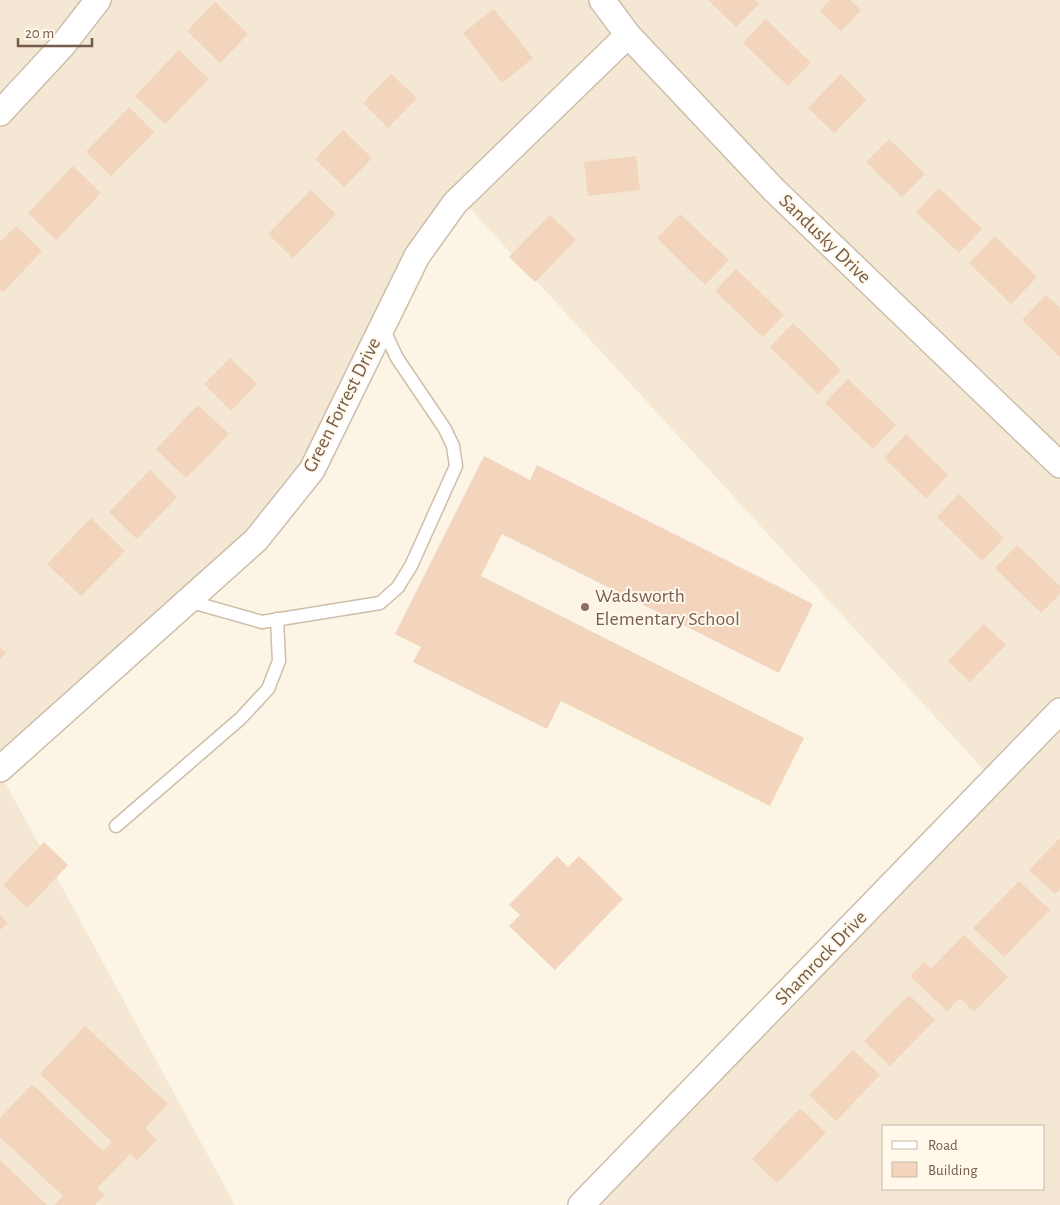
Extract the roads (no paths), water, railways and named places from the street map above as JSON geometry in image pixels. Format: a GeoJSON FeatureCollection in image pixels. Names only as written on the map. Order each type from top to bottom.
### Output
{"type":"FeatureCollection","features":[{"type":"Feature","properties":{"kind":"street"},"geometry":{"type":"LineString","coordinates":[[0,113],[63,45],[98,0]]}},
{"type":"Feature","properties":{"kind":"street","name":"Sandusky Drive"},"geometry":{"type":"LineString","coordinates":[[602,0],[628,35],[774,190],[1060,465]]}},
{"type":"Feature","properties":{"kind":"street","name":"Green Forrest Drive"},"geometry":{"type":"LineString","coordinates":[[0,769],[256,540],[312,470],[417,256],[455,203],[628,35]]}},
{"type":"Feature","properties":{"kind":"street","name":"Shamrock Drive"},"geometry":{"type":"LineString","coordinates":[[581,1205],[1060,711]]}},
{"type":"Feature","properties":{"kind":"lane"},"geometry":{"type":"LineString","coordinates":[[188,601],[262,622],[380,603],[398,587],[411,566],[456,466],[453,446],[445,429],[397,358],[382,326]]}},
{"type":"Feature","properties":{"kind":"lane"},"geometry":{"type":"LineString","coordinates":[[116,826],[240,719],[268,689],[279,661],[277,620]]}},
{"type":"Feature","properties":{"kind":"place","name":"Wadsworth Elementary School"},"geometry":{"type":"Point","coordinates":[585,607]}}]}
